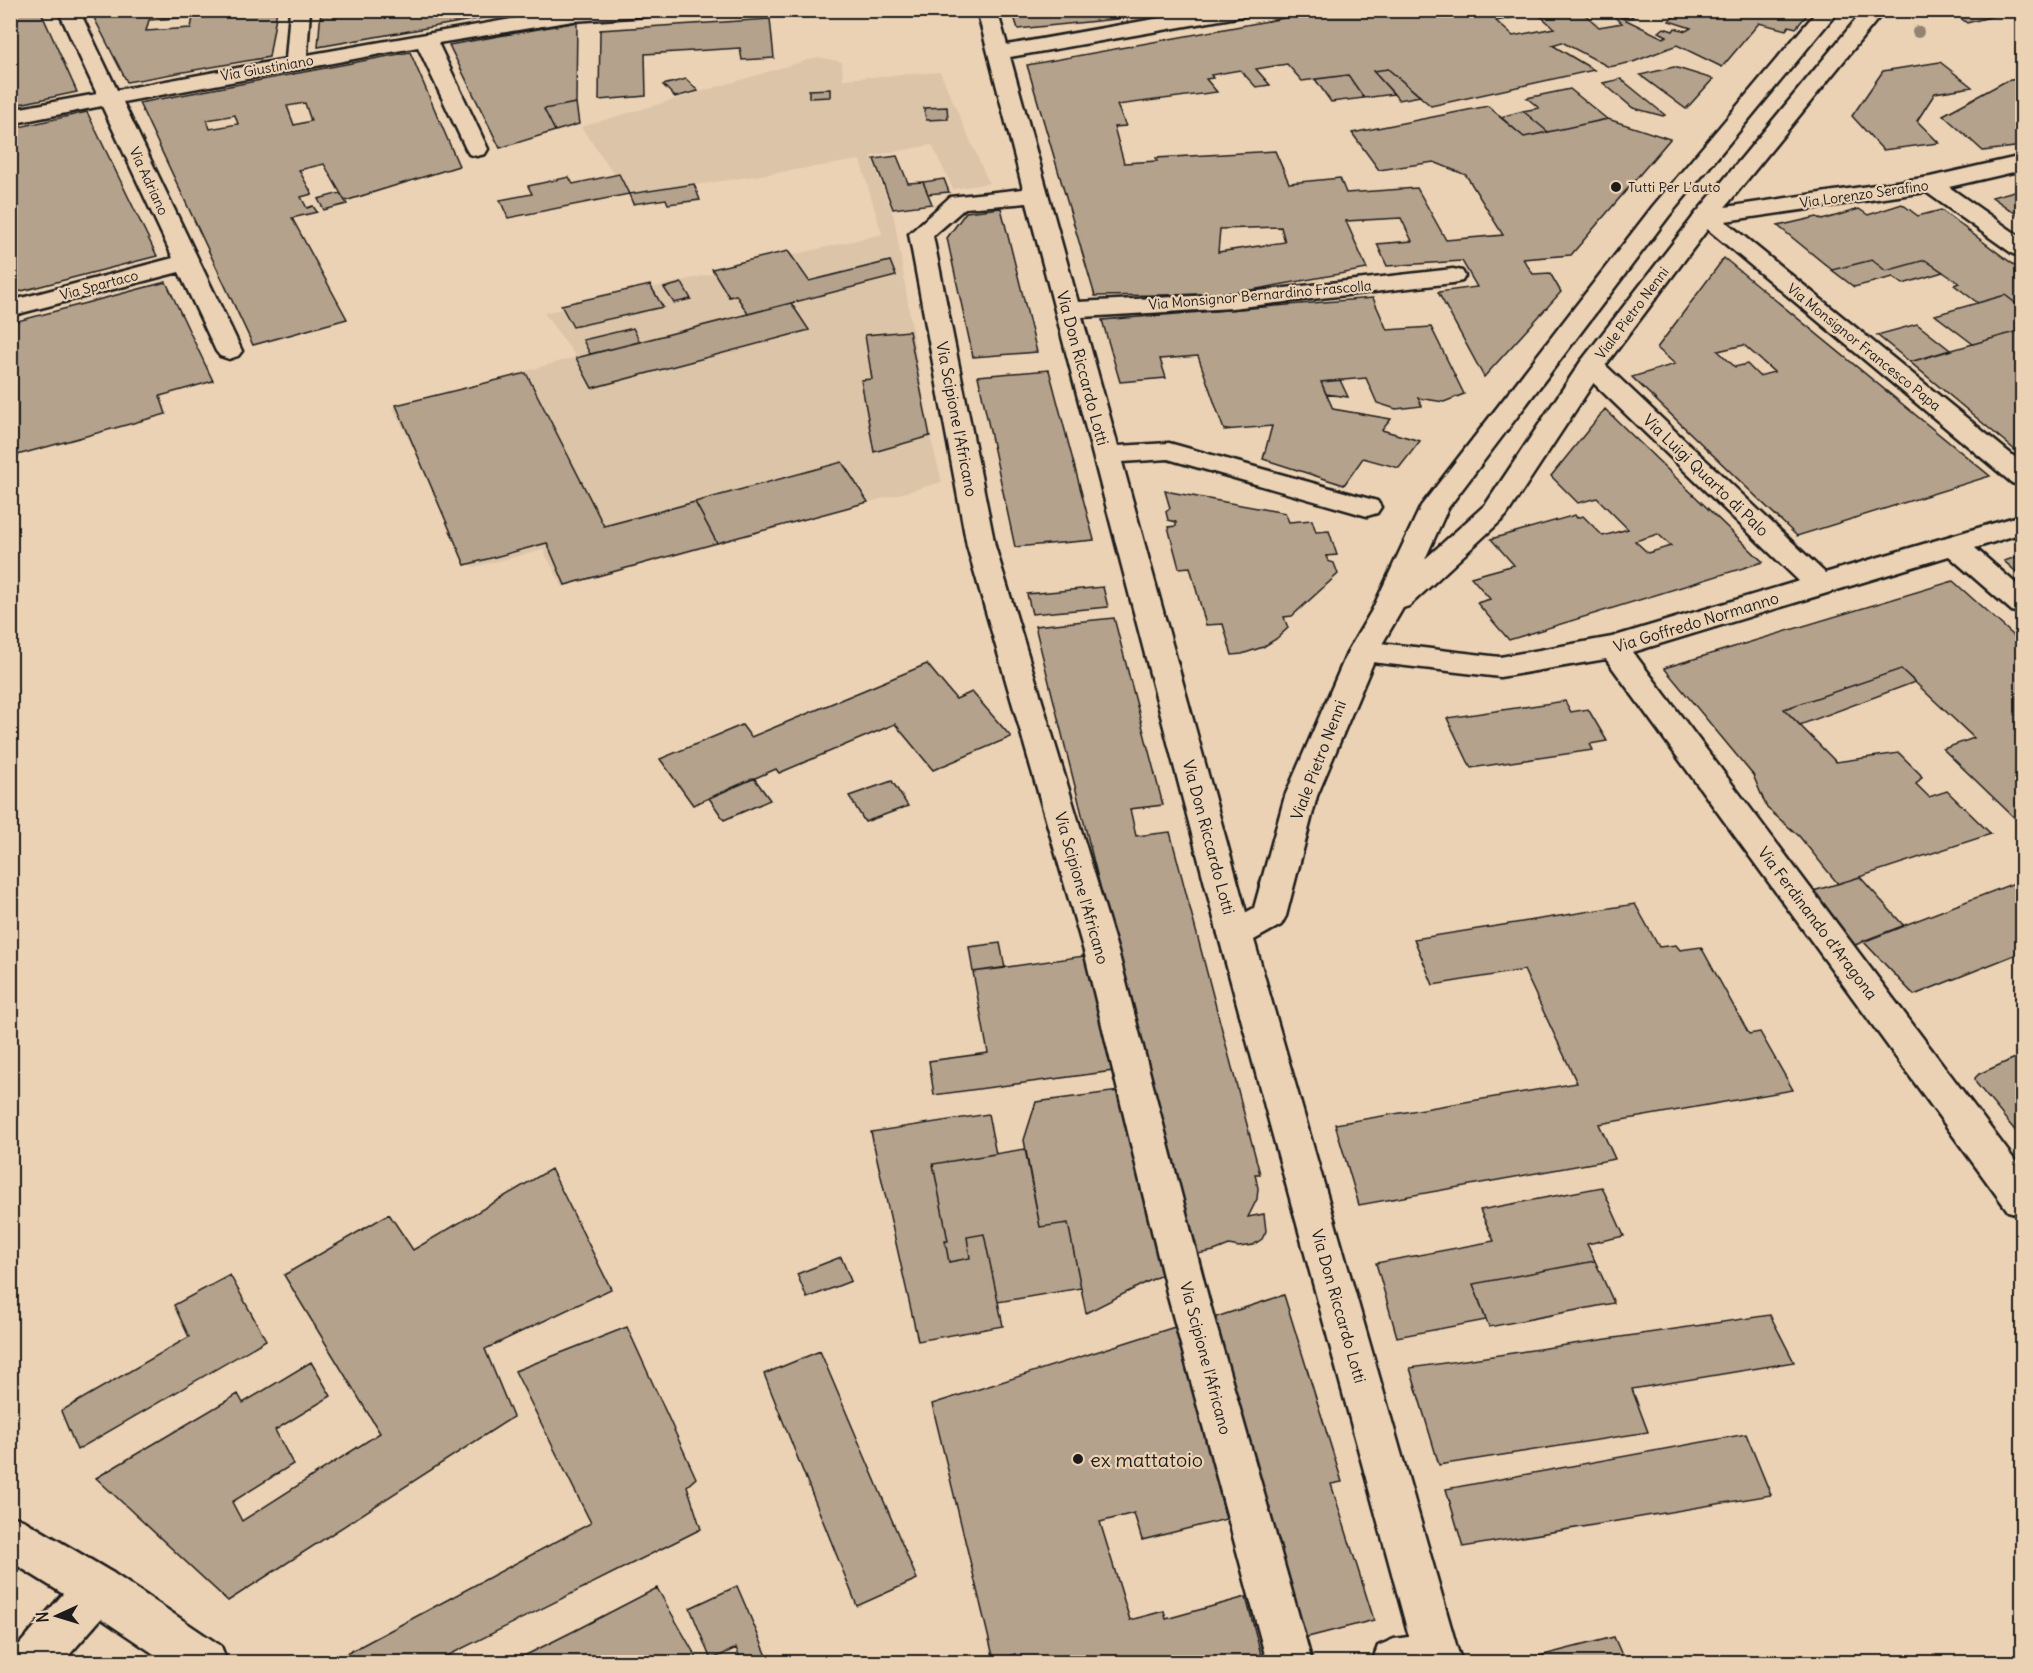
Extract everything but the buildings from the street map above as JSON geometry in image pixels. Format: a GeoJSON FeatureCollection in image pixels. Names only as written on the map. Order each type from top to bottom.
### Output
{"type":"FeatureCollection","features":[{"type":"Feature","properties":{"kind":"street","name":"Via Adriano"},"geometry":{"type":"LineString","coordinates":[[69,10],[229,351]]}},
{"type":"Feature","properties":{"kind":"street"},"geometry":{"type":"LineString","coordinates":[[296,63],[300,10]]}},
{"type":"Feature","properties":{"kind":"street","name":"Via Giustiniano"},"geometry":{"type":"LineString","coordinates":[[10,117],[572,13],[647,10]]}},
{"type":"Feature","properties":{"kind":"street","name":"Via Don Riccardo Lotti"},"geometry":{"type":"LineString","coordinates":[[987,10],[1235,934],[1438,1659]]}},
{"type":"Feature","properties":{"kind":"street"},"geometry":{"type":"LineString","coordinates":[[998,53],[1243,10]]}},
{"type":"Feature","properties":{"kind":"street","name":"Viale Pietro Nenni"},"geometry":{"type":"LineString","coordinates":[[1235,934],[1269,916],[1301,796],[1363,651],[1387,610],[1435,506],[1661,211],[1829,10]]}},
{"type":"Feature","properties":{"kind":"street","name":"Viale Pietro Nenni"},"geometry":{"type":"LineString","coordinates":[[1387,610],[1496,510],[1591,366],[1705,217],[1875,10]]}},
{"type":"Feature","properties":{"kind":"street"},"geometry":{"type":"LineString","coordinates":[[425,39],[477,149]]}},
{"type":"Feature","properties":{"kind":"street","name":"Via Lorenzo Serafino"},"geometry":{"type":"LineString","coordinates":[[1705,217],[1930,184],[2022,163]]}},
{"type":"Feature","properties":{"kind":"street"},"geometry":{"type":"LineString","coordinates":[[1930,184],[2022,249]]}},
{"type":"Feature","properties":{"kind":"street","name":"Via Scipione l'Africano"},"geometry":{"type":"LineString","coordinates":[[1036,195],[958,202],[921,234],[981,546],[1102,955],[1188,1297],[1290,1662]]}},
{"type":"Feature","properties":{"kind":"street","name":"Via Monsignor Francesco Papa"},"geometry":{"type":"LineString","coordinates":[[1705,217],[2022,477]]}},
{"type":"Feature","properties":{"kind":"street","name":"Via Spartaco"},"geometry":{"type":"LineString","coordinates":[[10,309],[187,262]]}},
{"type":"Feature","properties":{"kind":"street","name":"Via Monsignor Bernardino Frascolla"},"geometry":{"type":"LineString","coordinates":[[1068,310],[1232,301],[1453,276]]}},
{"type":"Feature","properties":{"kind":"street","name":"Via Luigi Quarto di Palo"},"geometry":{"type":"LineString","coordinates":[[1591,366],[1820,585]]}},
{"type":"Feature","properties":{"kind":"street"},"geometry":{"type":"LineString","coordinates":[[1107,455],[1168,451],[1367,507]]}},
{"type":"Feature","properties":{"kind":"street","name":"Via Goffredo Normanno"},"geometry":{"type":"LineString","coordinates":[[1363,651],[1500,667],[1613,647],[2022,524]]}},
{"type":"Feature","properties":{"kind":"street"},"geometry":{"type":"LineString","coordinates":[[1953,544],[2022,604]]}},
{"type":"Feature","properties":{"kind":"street","name":"Via Ferdinando d'Aragona"},"geometry":{"type":"LineString","coordinates":[[1613,647],[2022,1199]]}},
{"type":"Feature","properties":{"kind":"street"},"geometry":{"type":"LineString","coordinates":[[10,1536],[97,1589],[205,1662]]}},
{"type":"Feature","properties":{"kind":"street"},"geometry":{"type":"LineString","coordinates":[[34,1662],[97,1589]]}},
{"type":"Feature","properties":{"kind":"street"},"geometry":{"type":"LineString","coordinates":[[1394,1662],[1438,1659]]}},
{"type":"Feature","properties":{"kind":"shaded area"},"geometry":{"type":"Polygon","coordinates":[[[818,57],[842,62],[843,79],[940,72],[989,183],[953,189],[932,145],[871,156],[894,217],[929,432],[942,482],[563,587],[543,550],[473,567],[393,408],[576,357],[544,313],[882,234],[860,160],[629,195],[581,127],[818,57]]]}},
{"type":"Feature","properties":{"kind":"place","name":"Tutti Per L'auto"},"geometry":{"type":"Point","coordinates":[1616,187]}},
{"type":"Feature","properties":{"kind":"place","name":"ex mattatoio"},"geometry":{"type":"Point","coordinates":[1078,1459]}}]}
